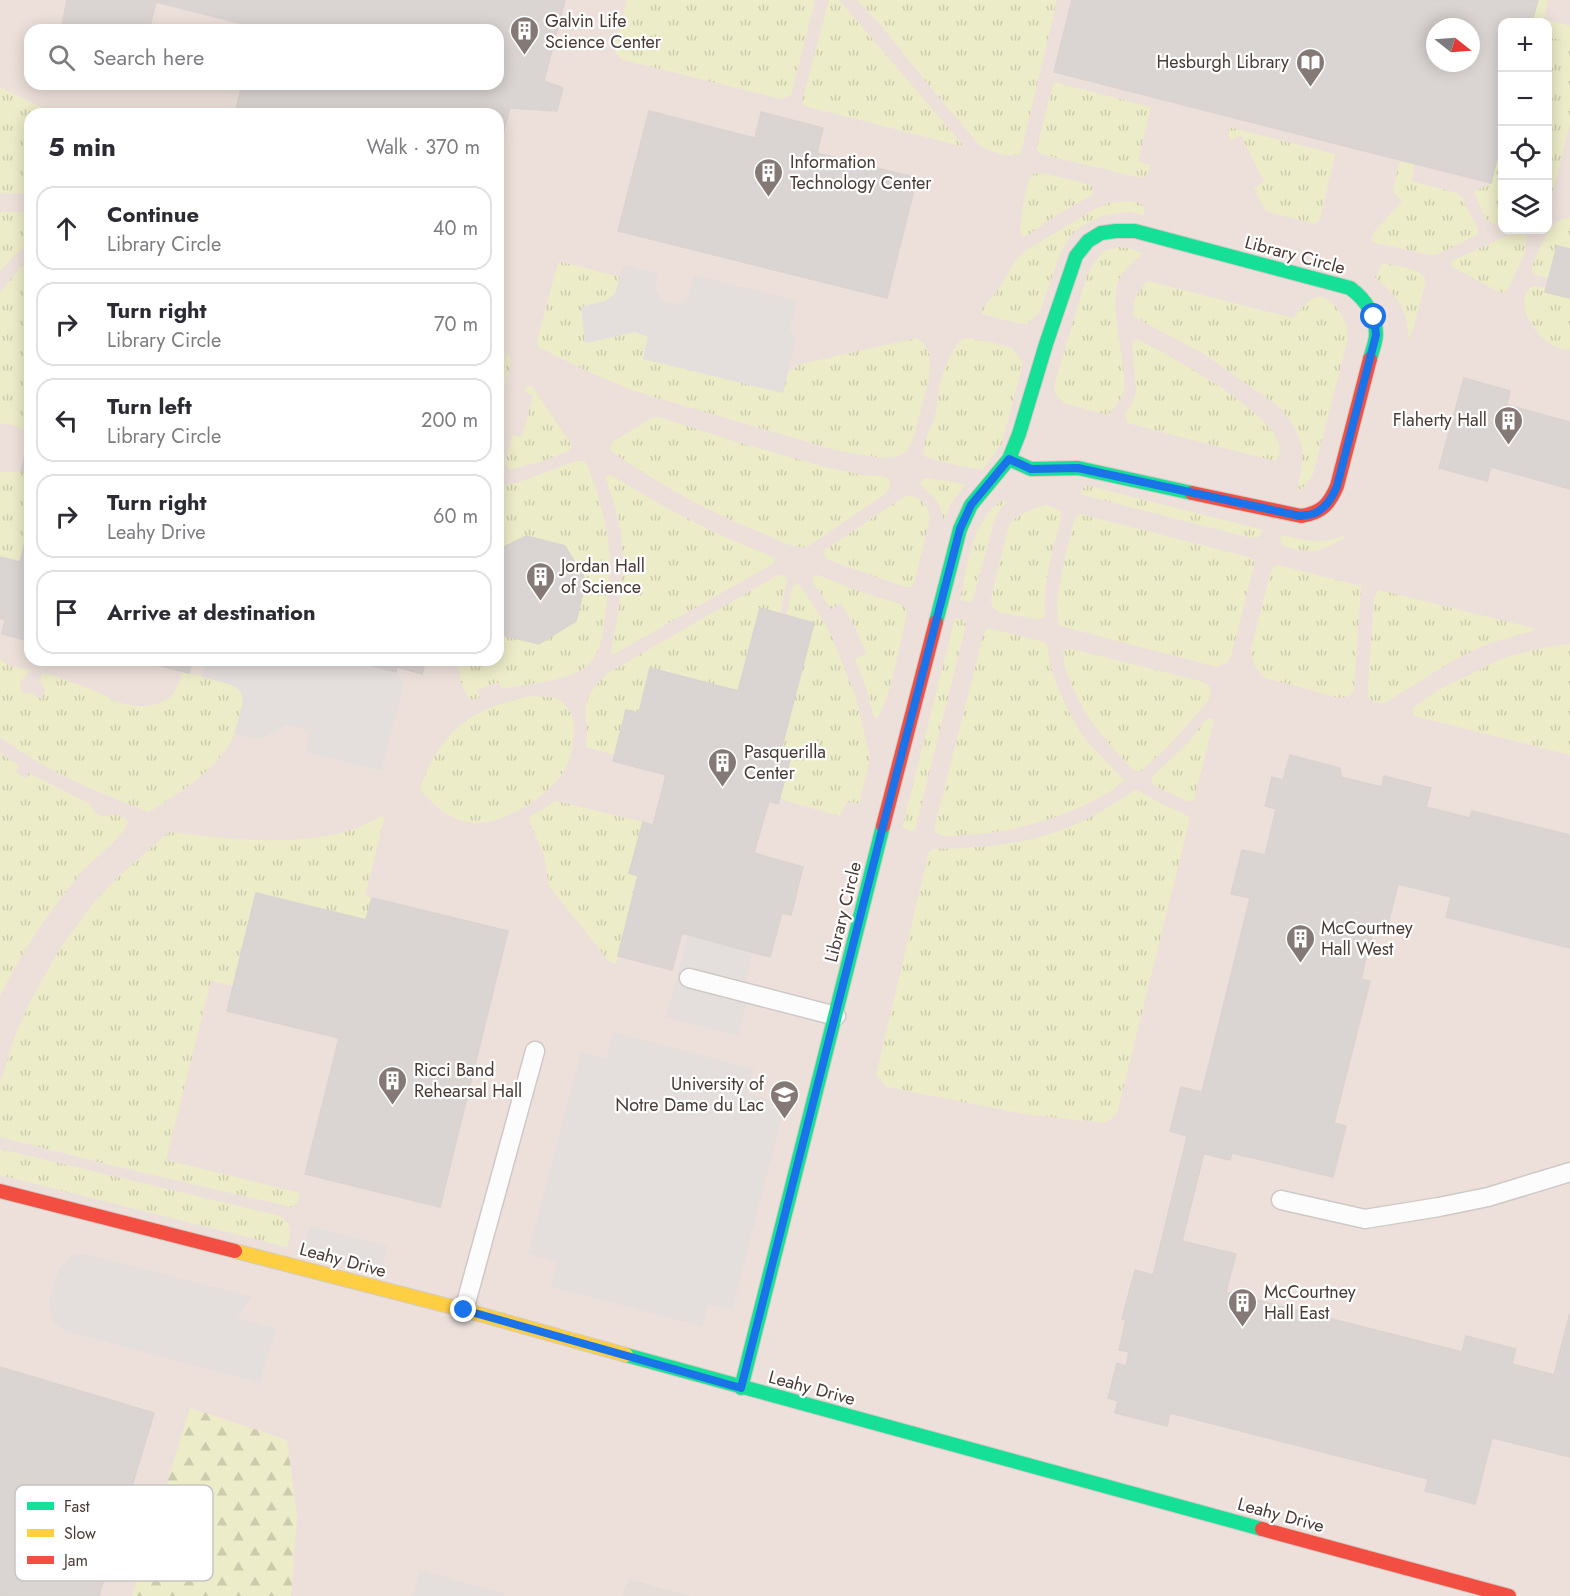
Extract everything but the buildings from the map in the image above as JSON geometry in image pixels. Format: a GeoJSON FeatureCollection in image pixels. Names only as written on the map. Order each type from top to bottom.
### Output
{"type":"FeatureCollection","features":[{"type":"Feature","properties":{"kind":"street","name":"Library Circle"},"geometry":{"type":"LineString","coordinates":[[741,1388],[960,529],[971,505],[1009,459],[1076,256],[1092,236],[1118,230],[1135,231],[1350,288],[1368,304],[1374,317],[1376,335],[1337,486],[1333,496],[1315,513],[1300,516],[1078,468],[1031,469],[1009,459]]}},
{"type":"Feature","properties":{"kind":"street","name":"Leahy Drive"},"geometry":{"type":"LineString","coordinates":[[0,1191],[464,1310],[741,1388],[1509,1596]]}},
{"type":"Feature","properties":{"kind":"lane"},"geometry":{"type":"LineString","coordinates":[[689,978],[836,1016]]}},
{"type":"Feature","properties":{"kind":"lane"},"geometry":{"type":"LineString","coordinates":[[464,1310],[535,1051]]}},
{"type":"Feature","properties":{"kind":"lane"},"geometry":{"type":"LineString","coordinates":[[1281,1200],[1365,1219],[1488,1197],[1570,1172]]}},
{"type":"Feature","properties":{"kind":"shaded area","name":"University of Notre Dame du Lac"},"geometry":{"type":"Polygon","coordinates":[[[0,0],[1570,0],[1570,1596],[692,1596],[628,1578],[622,1596],[0,1596],[0,0]]]}},
{"type":"Feature","properties":{"kind":"shaded area"},"geometry":{"type":"Polygon","coordinates":[[[624,265],[658,273],[655,288],[662,301],[674,305],[687,300],[694,275],[797,301],[790,329],[795,340],[783,393],[643,359],[648,337],[635,332],[585,343],[581,307],[605,301],[615,294],[624,265]]]}},
{"type":"Feature","properties":{"kind":"shaded area"},"geometry":{"type":"Polygon","coordinates":[[[205,666],[373,666],[396,672],[404,685],[381,771],[306,752],[309,734],[302,728],[287,725],[260,739],[234,734],[243,703],[242,694],[229,684],[202,677],[205,666]]]}},
{"type":"Feature","properties":{"kind":"shaded area"},"geometry":{"type":"Polygon","coordinates":[[[688,935],[753,952],[744,986],[770,993],[766,1008],[746,1003],[738,1036],[666,1017],[688,935]]]}},
{"type":"Feature","properties":{"kind":"shaded area"},"geometry":{"type":"Polygon","coordinates":[[[613,1032],[754,1069],[748,1094],[785,1104],[732,1310],[708,1304],[702,1326],[551,1287],[557,1262],[528,1254],[581,1052],[606,1058],[613,1032]]]}},
{"type":"Feature","properties":{"kind":"shaded area"},"geometry":{"type":"Polygon","coordinates":[[[310,1226],[387,1246],[381,1274],[302,1253],[310,1226]]]}},
{"type":"Feature","properties":{"kind":"shaded area"},"geometry":{"type":"Polygon","coordinates":[[[85,1254],[252,1297],[237,1318],[276,1328],[260,1383],[65,1331],[55,1324],[49,1301],[59,1270],[71,1256],[85,1254]]]}},
{"type":"Feature","properties":{"kind":"shaded area"},"geometry":{"type":"Polygon","coordinates":[[[420,1570],[511,1596],[412,1596],[420,1570]]]}},
{"type":"Feature","properties":{"kind":"shaded area"},"geometry":{"type":"Polygon","coordinates":[[[628,1578],[692,1596],[622,1596],[628,1578]]]}},
{"type":"Feature","properties":{"kind":"green space"},"geometry":{"type":"Polygon","coordinates":[[[627,0],[815,0],[791,95],[781,99],[623,60],[616,54],[615,47],[627,0]]]}},
{"type":"Feature","properties":{"kind":"green space"},"geometry":{"type":"Polygon","coordinates":[[[829,0],[839,0],[963,145],[805,106],[802,102],[829,0]]]}},
{"type":"Feature","properties":{"kind":"green space"},"geometry":{"type":"Polygon","coordinates":[[[857,0],[1057,0],[1019,155],[1003,155],[981,147],[880,24],[857,0]]]}},
{"type":"Feature","properties":{"kind":"green space"},"geometry":{"type":"Polygon","coordinates":[[[1538,0],[1548,0],[1544,18],[1533,18],[1538,0]]]}},
{"type":"Feature","properties":{"kind":"green space"},"geometry":{"type":"Polygon","coordinates":[[[1552,21],[1570,26],[1570,42],[1552,38],[1552,21]]]}},
{"type":"Feature","properties":{"kind":"green space"},"geometry":{"type":"Polygon","coordinates":[[[1552,38],[1570,42],[1570,123],[1553,191],[1552,38]]]}},
{"type":"Feature","properties":{"kind":"green space"},"geometry":{"type":"Polygon","coordinates":[[[1054,82],[1151,107],[1138,161],[1151,165],[1147,175],[1141,178],[1041,154],[1037,151],[1054,82]]]}},
{"type":"Feature","properties":{"kind":"green space"},"geometry":{"type":"Polygon","coordinates":[[[0,87],[43,108],[24,108],[24,194],[0,193],[0,87]]]}},
{"type":"Feature","properties":{"kind":"green space"},"geometry":{"type":"Polygon","coordinates":[[[1229,127],[1335,154],[1320,219],[1315,224],[1265,210],[1254,188],[1264,182],[1241,135],[1231,140],[1229,127]]]}},
{"type":"Feature","properties":{"kind":"green space"},"geometry":{"type":"Polygon","coordinates":[[[1498,154],[1498,223],[1493,224],[1485,218],[1474,192],[1491,183],[1498,154]]]}},
{"type":"Feature","properties":{"kind":"green space"},"geometry":{"type":"Polygon","coordinates":[[[1400,160],[1414,164],[1411,181],[1461,196],[1478,229],[1477,235],[1436,255],[1371,242],[1373,233],[1402,202],[1393,191],[1400,160]]]}},
{"type":"Feature","properties":{"kind":"green space"},"geometry":{"type":"Polygon","coordinates":[[[1034,173],[1091,185],[1092,195],[1023,236],[1020,233],[1020,227],[1024,198],[1034,173]]]}},
{"type":"Feature","properties":{"kind":"green space"},"geometry":{"type":"Polygon","coordinates":[[[1130,201],[1140,203],[1144,207],[1144,215],[1130,212],[1104,215],[1078,228],[1070,237],[1059,256],[1040,312],[1026,324],[982,314],[981,310],[998,290],[1015,261],[1028,249],[1093,210],[1109,203],[1130,201]]]}},
{"type":"Feature","properties":{"kind":"green space"},"geometry":{"type":"Polygon","coordinates":[[[0,212],[24,212],[24,248],[0,271],[0,212]]]}},
{"type":"Feature","properties":{"kind":"green space"},"geometry":{"type":"Polygon","coordinates":[[[1570,218],[1570,249],[1557,246],[1549,278],[1536,275],[1531,270],[1539,250],[1546,235],[1552,234],[1552,228],[1560,220],[1570,218]]]}},
{"type":"Feature","properties":{"kind":"green space"},"geometry":{"type":"Polygon","coordinates":[[[1510,234],[1527,235],[1525,252],[1508,290],[1503,293],[1453,267],[1452,261],[1510,234]]]}},
{"type":"Feature","properties":{"kind":"green space"},"geometry":{"type":"Polygon","coordinates":[[[1119,247],[1132,249],[1142,254],[1124,271],[1117,285],[1116,318],[1124,385],[1120,399],[1107,415],[1064,403],[1056,395],[1054,386],[1087,276],[1104,251],[1119,247]]]}},
{"type":"Feature","properties":{"kind":"green space"},"geometry":{"type":"Polygon","coordinates":[[[562,262],[620,277],[615,293],[605,301],[581,307],[585,343],[635,332],[649,336],[643,358],[783,393],[788,372],[801,364],[917,338],[925,345],[930,356],[929,379],[913,438],[907,451],[898,456],[882,458],[835,450],[634,391],[538,347],[537,341],[558,263],[562,262]]]}},
{"type":"Feature","properties":{"kind":"green space"},"geometry":{"type":"Polygon","coordinates":[[[1383,263],[1415,270],[1425,278],[1409,343],[1401,306],[1391,292],[1375,277],[1383,263]]]}},
{"type":"Feature","properties":{"kind":"green space"},"geometry":{"type":"Polygon","coordinates":[[[24,264],[24,430],[0,423],[0,293],[24,264]]]}},
{"type":"Feature","properties":{"kind":"green space"},"geometry":{"type":"Polygon","coordinates":[[[1147,281],[1293,318],[1308,302],[1319,297],[1330,301],[1339,311],[1346,323],[1347,342],[1313,474],[1305,486],[1297,491],[1302,465],[1302,448],[1296,430],[1281,408],[1204,354],[1133,316],[1134,299],[1147,281]]]}},
{"type":"Feature","properties":{"kind":"green space"},"geometry":{"type":"Polygon","coordinates":[[[1532,286],[1546,288],[1546,292],[1570,298],[1570,349],[1561,349],[1551,344],[1533,327],[1524,305],[1526,294],[1532,286]]]}},
{"type":"Feature","properties":{"kind":"green space"},"geometry":{"type":"Polygon","coordinates":[[[965,338],[1012,348],[1023,363],[1002,443],[982,470],[934,460],[925,456],[924,453],[948,359],[958,343],[965,338]]]}},
{"type":"Feature","properties":{"kind":"green space"},"geometry":{"type":"Polygon","coordinates":[[[1137,339],[1199,374],[1252,411],[1271,429],[1279,446],[1275,461],[1127,423],[1125,414],[1136,392],[1132,342],[1137,339]]]}},
{"type":"Feature","properties":{"kind":"green space"},"geometry":{"type":"Polygon","coordinates":[[[504,352],[510,357],[511,363],[504,390],[504,352]]]}},
{"type":"Feature","properties":{"kind":"green space"},"geometry":{"type":"Polygon","coordinates":[[[532,386],[571,444],[571,448],[543,461],[510,470],[505,464],[512,435],[522,437],[533,395],[524,392],[532,386]]]}},
{"type":"Feature","properties":{"kind":"green space"},"geometry":{"type":"Polygon","coordinates":[[[658,417],[825,467],[863,475],[883,476],[889,479],[890,488],[885,494],[807,547],[782,542],[706,508],[648,476],[611,451],[610,446],[614,441],[650,419],[658,417]]]}},
{"type":"Feature","properties":{"kind":"green space"},"geometry":{"type":"Polygon","coordinates":[[[579,460],[587,464],[598,495],[609,548],[607,600],[602,636],[593,659],[580,671],[559,679],[502,689],[498,682],[477,690],[480,698],[471,700],[461,682],[459,666],[504,666],[504,636],[538,644],[576,621],[586,581],[565,546],[526,536],[504,547],[504,486],[579,460]]]}},
{"type":"Feature","properties":{"kind":"green space"},"geometry":{"type":"Polygon","coordinates":[[[0,472],[24,473],[24,546],[20,562],[0,557],[0,472]]]}},
{"type":"Feature","properties":{"kind":"green space"},"geometry":{"type":"Polygon","coordinates":[[[609,474],[713,532],[770,556],[774,559],[774,563],[611,654],[619,608],[623,564],[621,535],[606,476],[609,474]]]}},
{"type":"Feature","properties":{"kind":"green space"},"geometry":{"type":"Polygon","coordinates":[[[925,478],[965,485],[951,503],[944,519],[938,502],[920,484],[925,478]]]}},
{"type":"Feature","properties":{"kind":"green space"},"geometry":{"type":"Polygon","coordinates":[[[1086,485],[1263,530],[1259,537],[1251,538],[1083,495],[1081,490],[1086,485]]]}},
{"type":"Feature","properties":{"kind":"green space"},"geometry":{"type":"Polygon","coordinates":[[[909,495],[919,499],[927,506],[930,518],[914,583],[911,587],[905,587],[826,559],[825,550],[909,495]]]}},
{"type":"Feature","properties":{"kind":"green space"},"geometry":{"type":"Polygon","coordinates":[[[1005,499],[1006,503],[995,518],[973,599],[971,602],[960,600],[969,557],[978,530],[985,518],[1005,499]]]}},
{"type":"Feature","properties":{"kind":"green space"},"geometry":{"type":"Polygon","coordinates":[[[1047,505],[1061,511],[1061,518],[1047,580],[1045,617],[1038,620],[999,612],[993,607],[991,599],[1009,525],[1026,512],[1047,505]]]}},
{"type":"Feature","properties":{"kind":"green space"},"geometry":{"type":"Polygon","coordinates":[[[1080,514],[1252,558],[1254,565],[1228,662],[1217,667],[1060,626],[1057,606],[1061,576],[1074,522],[1080,514]]]}},
{"type":"Feature","properties":{"kind":"green space"},"geometry":{"type":"Polygon","coordinates":[[[1281,535],[1313,541],[1328,540],[1344,535],[1345,538],[1321,549],[1309,551],[1282,546],[1281,535]]]}},
{"type":"Feature","properties":{"kind":"green space"},"geometry":{"type":"Polygon","coordinates":[[[1278,565],[1361,586],[1354,690],[1349,696],[1340,698],[1265,678],[1255,665],[1251,649],[1271,571],[1274,566],[1278,565]]]}},
{"type":"Feature","properties":{"kind":"green space"},"geometry":{"type":"Polygon","coordinates":[[[778,575],[784,576],[787,580],[780,614],[738,691],[650,668],[639,713],[626,710],[614,755],[586,747],[587,701],[590,693],[608,673],[778,575]]]}},
{"type":"Feature","properties":{"kind":"green space"},"geometry":{"type":"Polygon","coordinates":[[[814,575],[900,604],[905,608],[907,613],[895,668],[882,711],[877,718],[874,717],[855,659],[866,654],[855,627],[841,603],[831,609],[814,584],[812,578],[814,575]]]}},
{"type":"Feature","properties":{"kind":"green space"},"geometry":{"type":"Polygon","coordinates":[[[799,584],[831,635],[856,698],[870,758],[859,804],[846,803],[839,816],[780,799],[792,753],[781,750],[814,623],[786,616],[792,588],[799,584]]]}},
{"type":"Feature","properties":{"kind":"green space"},"geometry":{"type":"Polygon","coordinates":[[[1379,590],[1533,628],[1533,631],[1490,643],[1452,661],[1385,703],[1374,702],[1369,697],[1368,686],[1374,599],[1379,590]]]}},
{"type":"Feature","properties":{"kind":"green space"},"geometry":{"type":"Polygon","coordinates":[[[955,618],[964,620],[966,625],[915,830],[912,831],[902,828],[955,618]]]}},
{"type":"Feature","properties":{"kind":"green space"},"geometry":{"type":"Polygon","coordinates":[[[987,629],[1044,642],[1047,645],[1051,668],[1059,691],[1074,722],[1086,741],[1124,780],[1093,801],[1046,820],[997,832],[943,836],[934,829],[984,633],[987,629]]]}},
{"type":"Feature","properties":{"kind":"green space"},"geometry":{"type":"Polygon","coordinates":[[[1570,644],[1570,755],[1414,716],[1413,708],[1440,689],[1506,657],[1570,644]]]}},
{"type":"Feature","properties":{"kind":"green space"},"geometry":{"type":"Polygon","coordinates":[[[1071,649],[1200,681],[1208,685],[1211,690],[1208,701],[1172,742],[1141,771],[1134,771],[1096,728],[1081,705],[1064,664],[1064,650],[1071,649]]]}},
{"type":"Feature","properties":{"kind":"green space"},"geometry":{"type":"Polygon","coordinates":[[[0,659],[11,666],[31,670],[20,686],[23,693],[31,693],[36,697],[41,698],[44,693],[40,680],[42,673],[76,683],[112,700],[134,706],[149,706],[164,701],[172,695],[182,672],[218,680],[236,687],[242,696],[242,709],[232,740],[214,764],[194,782],[149,812],[72,780],[35,760],[0,737],[0,659]]]}},
{"type":"Feature","properties":{"kind":"green space"},"geometry":{"type":"Polygon","coordinates":[[[532,696],[558,699],[571,714],[574,724],[569,761],[556,781],[524,807],[498,819],[485,822],[474,823],[458,819],[444,812],[431,801],[420,789],[443,743],[461,725],[489,708],[532,696]]]}},
{"type":"Feature","properties":{"kind":"green space"},"geometry":{"type":"Polygon","coordinates":[[[1210,718],[1214,720],[1194,799],[1187,801],[1153,785],[1151,780],[1153,776],[1189,742],[1204,722],[1210,718]]]}},
{"type":"Feature","properties":{"kind":"green space"},"geometry":{"type":"Polygon","coordinates":[[[0,753],[19,766],[16,772],[26,779],[29,773],[90,804],[99,816],[114,814],[125,818],[128,822],[114,842],[86,867],[58,902],[27,947],[0,996],[0,753]]]}},
{"type":"Feature","properties":{"kind":"green space"},"geometry":{"type":"Polygon","coordinates":[[[1135,790],[1183,814],[1189,818],[1189,822],[1117,1113],[1106,1123],[1024,1114],[887,1087],[876,1075],[929,852],[933,849],[998,845],[1029,840],[1071,826],[1109,807],[1135,790]]]}},
{"type":"Feature","properties":{"kind":"green space"},"geometry":{"type":"Polygon","coordinates":[[[556,801],[643,822],[629,873],[638,876],[616,964],[609,961],[549,886],[544,856],[529,820],[531,816],[556,801]]]}},
{"type":"Feature","properties":{"kind":"green space"},"geometry":{"type":"Polygon","coordinates":[[[385,815],[365,896],[372,898],[366,920],[256,893],[233,986],[211,981],[166,1160],[300,1193],[297,1203],[292,1207],[0,1137],[0,1083],[15,1036],[30,1002],[59,950],[92,905],[116,879],[163,837],[169,832],[255,840],[320,837],[341,833],[385,815]]]}},
{"type":"Feature","properties":{"kind":"green space"},"geometry":{"type":"Polygon","coordinates":[[[0,1149],[280,1216],[287,1222],[290,1230],[287,1247],[0,1175],[0,1149]]]}},
{"type":"Feature","properties":{"kind":"green space"},"geometry":{"type":"Polygon","coordinates":[[[190,1408],[287,1440],[297,1517],[291,1596],[132,1596],[137,1581],[213,1581],[213,1485],[166,1485],[190,1408]]]}},
{"type":"Feature","properties":{"kind":"traffic: fast"},"geometry":{"type":"LineString","coordinates":[[936,622],[960,529],[971,505],[1009,459],[1076,256],[1088,241],[1101,233],[1135,231],[1350,288],[1365,302],[1374,320],[1376,337],[1370,359]]}},
{"type":"Feature","properties":{"kind":"traffic: fast"},"geometry":{"type":"LineString","coordinates":[[1009,459],[1031,469],[1078,468],[1192,493]]}},
{"type":"Feature","properties":{"kind":"traffic: fast"},"geometry":{"type":"LineString","coordinates":[[741,1388],[883,826]]}},
{"type":"Feature","properties":{"kind":"traffic: fast"},"geometry":{"type":"LineString","coordinates":[[626,1355],[1262,1529]]}},
{"type":"Feature","properties":{"kind":"traffic: slow"},"geometry":{"type":"LineString","coordinates":[[235,1251],[464,1310],[626,1355]]}},
{"type":"Feature","properties":{"kind":"traffic: jam"},"geometry":{"type":"LineString","coordinates":[[1192,493],[1301,516],[1314,513],[1324,507],[1337,486],[1370,359]]}},
{"type":"Feature","properties":{"kind":"traffic: jam"},"geometry":{"type":"LineString","coordinates":[[883,826],[936,622]]}},
{"type":"Feature","properties":{"kind":"traffic: jam"},"geometry":{"type":"LineString","coordinates":[[0,1191],[235,1251]]}},
{"type":"Feature","properties":{"kind":"traffic: jam"},"geometry":{"type":"LineString","coordinates":[[1262,1529],[1509,1596]]}},
{"type":"Feature","properties":{"kind":"place","name":"Galvin Life Science Center"},"geometry":{"type":"Point","coordinates":[524,56]}},
{"type":"Feature","properties":{"kind":"place","name":"Hesburgh Library"},"geometry":{"type":"Point","coordinates":[1310,88]}},
{"type":"Feature","properties":{"kind":"place","name":"Information Technology Center"},"geometry":{"type":"Point","coordinates":[769,198]}},
{"type":"Feature","properties":{"kind":"place","name":"Flaherty Hall"},"geometry":{"type":"Point","coordinates":[1508,446]}},
{"type":"Feature","properties":{"kind":"place","name":"Jordan Hall of Science"},"geometry":{"type":"Point","coordinates":[540,602]}},
{"type":"Feature","properties":{"kind":"place","name":"Pasquerilla Center"},"geometry":{"type":"Point","coordinates":[723,788]}},
{"type":"Feature","properties":{"kind":"place","name":"McCourtney Hall West"},"geometry":{"type":"Point","coordinates":[1300,964]}},
{"type":"Feature","properties":{"kind":"place","name":"Ricci Band Rehearsal Hall"},"geometry":{"type":"Point","coordinates":[393,1106]}},
{"type":"Feature","properties":{"kind":"place","name":"University of Notre Dame du Lac"},"geometry":{"type":"Point","coordinates":[785,1120]}},
{"type":"Feature","properties":{"kind":"place","name":"McCourtney Hall East"},"geometry":{"type":"Point","coordinates":[1243,1328]}},
{"type":"Feature","properties":{"kind":"route"},"geometry":{"type":"LineString","coordinates":[[464,1310],[741,1388],[960,529],[971,505],[1009,459],[1031,469],[1078,468],[1300,516],[1315,513],[1333,496],[1337,486],[1376,335],[1374,317]]}}]}
